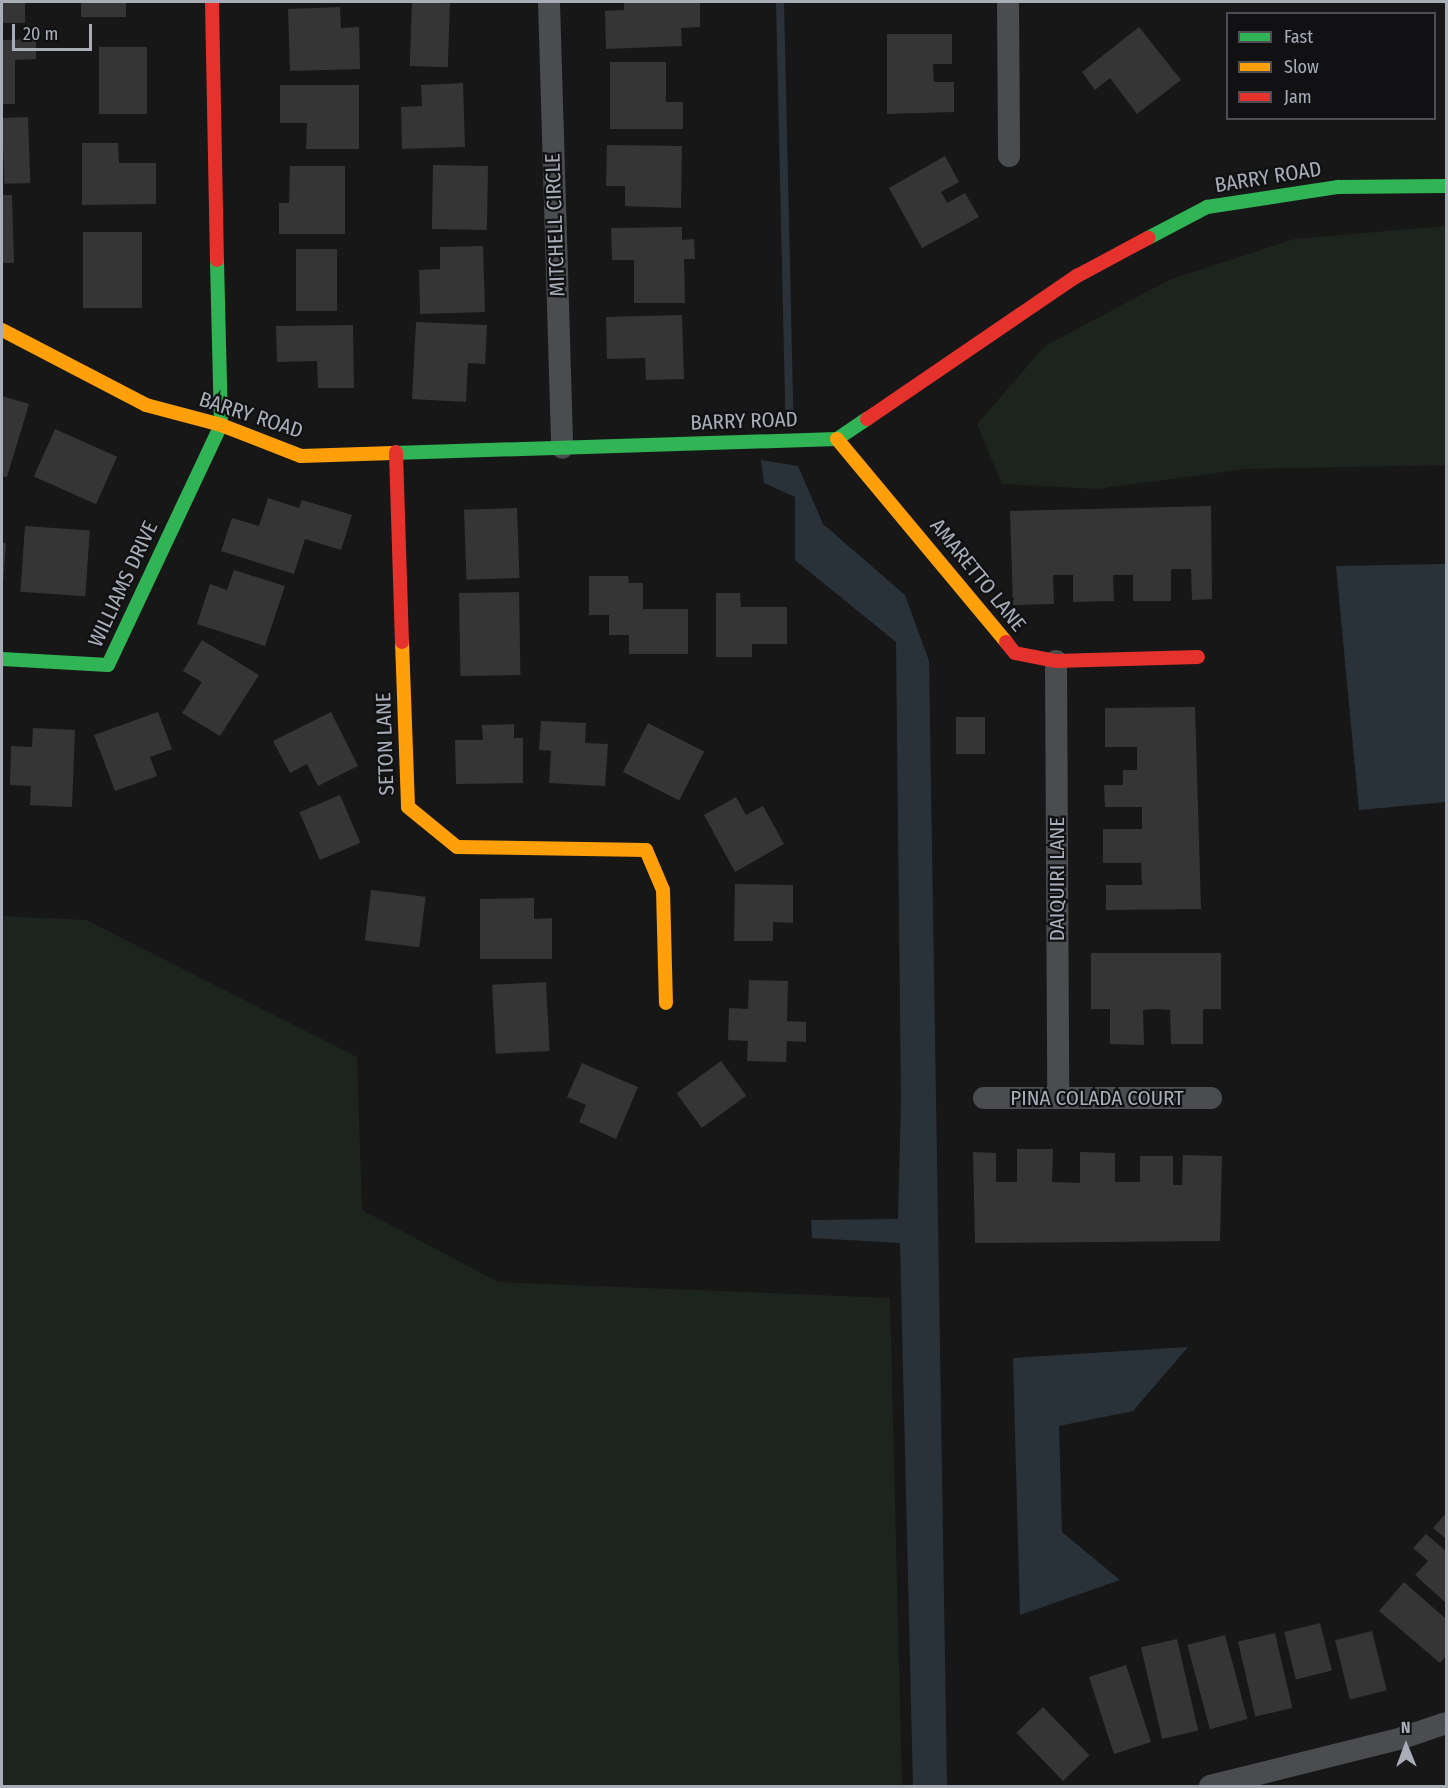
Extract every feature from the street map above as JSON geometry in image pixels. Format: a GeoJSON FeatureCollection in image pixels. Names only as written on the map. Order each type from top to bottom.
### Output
{"type":"FeatureCollection","features":[{"type":"Feature","properties":{"kind":"street"},"geometry":{"type":"LineString","coordinates":[[212,2],[221,425]]}},
{"type":"Feature","properties":{"kind":"street","name":"MITCHELL CIRCLE"},"geometry":{"type":"LineString","coordinates":[[549,2],[562,448]]}},
{"type":"Feature","properties":{"kind":"street"},"geometry":{"type":"LineString","coordinates":[[1008,2],[1009,156]]}},
{"type":"Feature","properties":{"kind":"street","name":"BARRY ROAD"},"geometry":{"type":"LineString","coordinates":[[2,330],[146,405],[221,425],[301,456],[837,439],[1077,276],[1207,207],[1338,187],[1446,186]]}},
{"type":"Feature","properties":{"kind":"street","name":"WILLIAMS DRIVE"},"geometry":{"type":"LineString","coordinates":[[2,659],[108,665],[221,425]]}},
{"type":"Feature","properties":{"kind":"street","name":"AMARETTO LANE"},"geometry":{"type":"LineString","coordinates":[[837,439],[1015,653],[1056,660],[1198,657]]}},
{"type":"Feature","properties":{"kind":"street","name":"SETON LANE"},"geometry":{"type":"LineString","coordinates":[[396,452],[408,807],[457,847],[646,850],[663,890],[666,1003]]}},
{"type":"Feature","properties":{"kind":"street","name":"DAIQUIRI LANE"},"geometry":{"type":"LineString","coordinates":[[1056,660],[1058,1098]]}},
{"type":"Feature","properties":{"kind":"street","name":"PINA COLADA COURT"},"geometry":{"type":"LineString","coordinates":[[984,1098],[1211,1098]]}},
{"type":"Feature","properties":{"kind":"street"},"geometry":{"type":"LineString","coordinates":[[1210,1786],[1402,1738],[1446,1723]]}},
{"type":"Feature","properties":{"kind":"shaded area"},"geometry":{"type":"Polygon","coordinates":[[[1446,226],[1446,465],[1246,469],[1097,489],[1002,484],[977,424],[1045,346],[1169,280],[1294,239],[1446,226]]]}},
{"type":"Feature","properties":{"kind":"shaded area"},"geometry":{"type":"Polygon","coordinates":[[[761,460],[798,466],[823,524],[905,595],[929,661],[947,1786],[913,1786],[900,1243],[812,1238],[811,1220],[898,1219],[901,1101],[896,642],[795,560],[795,497],[764,483],[761,460]]]}},
{"type":"Feature","properties":{"kind":"shaded area"},"geometry":{"type":"Polygon","coordinates":[[[1446,564],[1446,802],[1359,810],[1336,566],[1446,564]]]}},
{"type":"Feature","properties":{"kind":"shaded area"},"geometry":{"type":"Polygon","coordinates":[[[2,916],[86,920],[357,1057],[362,1210],[498,1282],[890,1298],[902,1786],[2,1786],[2,916]]]}},
{"type":"Feature","properties":{"kind":"shaded area"},"geometry":{"type":"Polygon","coordinates":[[[1188,1347],[1133,1411],[1059,1426],[1062,1532],[1120,1580],[1020,1615],[1013,1358],[1188,1347]]]}},
{"type":"Feature","properties":{"kind":"building"},"geometry":{"type":"Polygon","coordinates":[[[2,2],[25,2],[25,23],[2,23],[2,2]]]}},
{"type":"Feature","properties":{"kind":"building"},"geometry":{"type":"Polygon","coordinates":[[[81,2],[126,2],[126,17],[81,17],[81,2]]]}},
{"type":"Feature","properties":{"kind":"building"},"geometry":{"type":"Polygon","coordinates":[[[412,2],[450,3],[448,67],[410,66],[412,2]]]}},
{"type":"Feature","properties":{"kind":"building"},"geometry":{"type":"Polygon","coordinates":[[[624,2],[700,2],[700,27],[681,28],[682,46],[606,49],[605,11],[624,10],[624,2]]]}},
{"type":"Feature","properties":{"kind":"building"},"geometry":{"type":"Polygon","coordinates":[[[340,7],[341,28],[359,27],[360,69],[290,71],[288,9],[340,7]]]}},
{"type":"Feature","properties":{"kind":"building"},"geometry":{"type":"Polygon","coordinates":[[[1139,27],[1181,80],[1137,114],[1110,78],[1095,90],[1082,72],[1139,27]]]}},
{"type":"Feature","properties":{"kind":"building"},"geometry":{"type":"Polygon","coordinates":[[[887,34],[952,34],[952,64],[933,64],[934,82],[954,82],[954,112],[887,114],[887,34]]]}},
{"type":"Feature","properties":{"kind":"building"},"geometry":{"type":"Polygon","coordinates":[[[36,39],[36,59],[15,60],[15,104],[2,104],[2,40],[36,39]]]}},
{"type":"Feature","properties":{"kind":"building"},"geometry":{"type":"Polygon","coordinates":[[[99,47],[147,47],[147,114],[99,114],[99,47]]]}},
{"type":"Feature","properties":{"kind":"building"},"geometry":{"type":"Polygon","coordinates":[[[610,62],[666,62],[666,102],[683,102],[683,129],[610,129],[610,62]]]}},
{"type":"Feature","properties":{"kind":"building"},"geometry":{"type":"Polygon","coordinates":[[[463,83],[465,147],[402,149],[401,107],[422,106],[421,85],[463,83]]]}},
{"type":"Feature","properties":{"kind":"building"},"geometry":{"type":"Polygon","coordinates":[[[280,85],[359,85],[359,149],[306,149],[307,123],[280,123],[280,85]]]}},
{"type":"Feature","properties":{"kind":"building"},"geometry":{"type":"Polygon","coordinates":[[[28,117],[30,183],[4,184],[2,118],[28,117]]]}},
{"type":"Feature","properties":{"kind":"building"},"geometry":{"type":"Polygon","coordinates":[[[82,143],[118,143],[119,163],[156,163],[156,204],[82,205],[82,143]]]}},
{"type":"Feature","properties":{"kind":"building"},"geometry":{"type":"Polygon","coordinates":[[[607,145],[682,146],[681,208],[625,206],[625,186],[606,186],[607,145]]]}},
{"type":"Feature","properties":{"kind":"building"},"geometry":{"type":"Polygon","coordinates":[[[945,156],[959,182],[941,192],[947,203],[965,193],[979,217],[922,248],[889,188],[945,156]]]}},
{"type":"Feature","properties":{"kind":"building"},"geometry":{"type":"Polygon","coordinates":[[[433,165],[488,166],[487,230],[432,229],[433,165]]]}},
{"type":"Feature","properties":{"kind":"building"},"geometry":{"type":"Polygon","coordinates":[[[290,166],[345,166],[345,234],[279,234],[279,203],[289,203],[290,166]]]}},
{"type":"Feature","properties":{"kind":"building"},"geometry":{"type":"Polygon","coordinates":[[[2,195],[12,195],[14,263],[2,263],[2,195]]]}},
{"type":"Feature","properties":{"kind":"building"},"geometry":{"type":"Polygon","coordinates":[[[682,227],[682,240],[694,239],[695,259],[684,259],[685,303],[634,303],[634,260],[612,260],[611,228],[682,227]]]}},
{"type":"Feature","properties":{"kind":"building"},"geometry":{"type":"Polygon","coordinates":[[[83,232],[142,232],[142,308],[83,308],[83,232]]]}},
{"type":"Feature","properties":{"kind":"building"},"geometry":{"type":"Polygon","coordinates":[[[483,246],[485,312],[420,314],[419,270],[440,269],[440,247],[483,246]]]}},
{"type":"Feature","properties":{"kind":"building"},"geometry":{"type":"Polygon","coordinates":[[[296,249],[337,249],[337,311],[296,311],[296,249]]]}},
{"type":"Feature","properties":{"kind":"building"},"geometry":{"type":"Polygon","coordinates":[[[682,315],[684,379],[646,380],[645,358],[607,359],[606,317],[682,315]]]}},
{"type":"Feature","properties":{"kind":"building"},"geometry":{"type":"Polygon","coordinates":[[[416,322],[487,325],[485,364],[468,363],[466,402],[412,399],[416,322]]]}},
{"type":"Feature","properties":{"kind":"building"},"geometry":{"type":"Polygon","coordinates":[[[353,325],[354,388],[318,388],[317,361],[277,362],[276,326],[353,325]]]}},
{"type":"Feature","properties":{"kind":"building"},"geometry":{"type":"Polygon","coordinates":[[[2,396],[29,404],[7,477],[2,476],[2,396]]]}},
{"type":"Feature","properties":{"kind":"building"},"geometry":{"type":"Polygon","coordinates":[[[55,429],[117,457],[96,504],[34,477],[55,429]]]}},
{"type":"Feature","properties":{"kind":"building"},"geometry":{"type":"Polygon","coordinates":[[[268,498],[299,508],[302,500],[352,515],[341,550],[305,539],[294,574],[221,551],[232,518],[259,526],[268,498]]]}},
{"type":"Feature","properties":{"kind":"building"},"geometry":{"type":"Polygon","coordinates":[[[1211,506],[1212,599],[1192,600],[1191,569],[1171,569],[1171,601],[1133,601],[1133,575],[1113,575],[1114,601],[1073,602],[1073,575],[1053,575],[1054,604],[1013,605],[1010,511],[1211,506]]]}},
{"type":"Feature","properties":{"kind":"building"},"geometry":{"type":"Polygon","coordinates":[[[517,508],[519,578],[466,580],[464,510],[517,508]]]}},
{"type":"Feature","properties":{"kind":"building"},"geometry":{"type":"Polygon","coordinates":[[[25,526],[90,531],[85,596],[20,592],[25,526]]]}},
{"type":"Feature","properties":{"kind":"building"},"geometry":{"type":"Polygon","coordinates":[[[2,543],[6,543],[3,584],[2,584],[2,543]]]}},
{"type":"Feature","properties":{"kind":"building"},"geometry":{"type":"Polygon","coordinates":[[[234,570],[285,586],[265,646],[197,624],[210,584],[227,590],[234,570]]]}},
{"type":"Feature","properties":{"kind":"building"},"geometry":{"type":"Polygon","coordinates":[[[589,576],[628,576],[629,583],[643,583],[643,609],[688,609],[688,654],[629,654],[629,635],[609,635],[609,615],[589,615],[589,576]]]}},
{"type":"Feature","properties":{"kind":"building"},"geometry":{"type":"Polygon","coordinates":[[[519,592],[520,675],[460,676],[459,593],[519,592]]]}},
{"type":"Feature","properties":{"kind":"building"},"geometry":{"type":"Polygon","coordinates":[[[716,593],[740,593],[741,607],[787,607],[787,644],[752,644],[752,657],[716,657],[716,593]]]}},
{"type":"Feature","properties":{"kind":"building"},"geometry":{"type":"Polygon","coordinates":[[[202,640],[259,675],[220,736],[182,713],[202,682],[183,671],[202,640]]]}},
{"type":"Feature","properties":{"kind":"building"},"geometry":{"type":"Polygon","coordinates":[[[1195,707],[1201,909],[1106,910],[1106,885],[1142,885],[1141,863],[1103,863],[1103,829],[1142,829],[1142,807],[1105,807],[1104,785],[1123,785],[1123,770],[1137,770],[1137,747],[1105,747],[1105,708],[1195,707]]]}},
{"type":"Feature","properties":{"kind":"building"},"geometry":{"type":"Polygon","coordinates":[[[158,712],[172,749],[150,757],[157,776],[115,791],[94,735],[158,712]]]}},
{"type":"Feature","properties":{"kind":"building"},"geometry":{"type":"Polygon","coordinates":[[[331,712],[358,766],[318,786],[307,764],[290,773],[273,741],[331,712]]]}},
{"type":"Feature","properties":{"kind":"building"},"geometry":{"type":"Polygon","coordinates":[[[956,717],[985,717],[985,754],[956,754],[956,717]]]}},
{"type":"Feature","properties":{"kind":"building"},"geometry":{"type":"Polygon","coordinates":[[[541,721],[586,723],[585,743],[608,744],[605,786],[549,783],[551,751],[539,750],[541,721]]]}},
{"type":"Feature","properties":{"kind":"building"},"geometry":{"type":"Polygon","coordinates":[[[648,723],[704,752],[679,801],[623,772],[648,723]]]}},
{"type":"Feature","properties":{"kind":"building"},"geometry":{"type":"Polygon","coordinates":[[[514,724],[514,738],[523,738],[523,783],[456,784],[455,740],[483,740],[482,725],[514,724]]]}},
{"type":"Feature","properties":{"kind":"building"},"geometry":{"type":"Polygon","coordinates":[[[33,728],[75,730],[72,807],[30,805],[31,786],[10,785],[11,746],[32,747],[33,728]]]}},
{"type":"Feature","properties":{"kind":"building"},"geometry":{"type":"Polygon","coordinates":[[[340,795],[360,843],[320,860],[299,812],[340,795]]]}},
{"type":"Feature","properties":{"kind":"building"},"geometry":{"type":"Polygon","coordinates":[[[736,797],[746,815],[763,806],[784,844],[735,872],[704,815],[736,797]]]}},
{"type":"Feature","properties":{"kind":"building"},"geometry":{"type":"Polygon","coordinates":[[[735,884],[793,885],[793,923],[773,922],[773,941],[734,941],[735,884]]]}},
{"type":"Feature","properties":{"kind":"building"},"geometry":{"type":"Polygon","coordinates":[[[371,890],[426,897],[419,947],[365,941],[371,890]]]}},
{"type":"Feature","properties":{"kind":"building"},"geometry":{"type":"Polygon","coordinates":[[[534,898],[534,919],[552,918],[552,959],[480,959],[480,899],[534,898]]]}},
{"type":"Feature","properties":{"kind":"building"},"geometry":{"type":"Polygon","coordinates":[[[1091,953],[1221,953],[1221,1009],[1203,1009],[1203,1044],[1171,1044],[1170,1010],[1156,1009],[1143,1010],[1144,1045],[1110,1044],[1110,1009],[1091,1009],[1091,953]]]}},
{"type":"Feature","properties":{"kind":"building"},"geometry":{"type":"Polygon","coordinates":[[[749,980],[788,981],[787,1021],[806,1022],[806,1042],[787,1041],[786,1062],[747,1061],[748,1041],[728,1040],[729,1008],[748,1009],[749,980]]]}},
{"type":"Feature","properties":{"kind":"building"},"geometry":{"type":"Polygon","coordinates":[[[546,982],[550,1051],[496,1054],[492,985],[546,982]]]}},
{"type":"Feature","properties":{"kind":"building"},"geometry":{"type":"Polygon","coordinates":[[[721,1061],[746,1096],[702,1128],[677,1093],[721,1061]]]}},
{"type":"Feature","properties":{"kind":"building"},"geometry":{"type":"Polygon","coordinates":[[[582,1063],[638,1087],[616,1139],[579,1122],[586,1105],[567,1097],[582,1063]]]}},
{"type":"Feature","properties":{"kind":"building"},"geometry":{"type":"Polygon","coordinates":[[[1017,1149],[1053,1149],[1052,1182],[1080,1183],[1080,1152],[1115,1153],[1115,1182],[1140,1182],[1140,1156],[1173,1156],[1173,1185],[1182,1185],[1183,1155],[1222,1156],[1220,1241],[975,1243],[973,1152],[996,1153],[996,1182],[1017,1182],[1017,1149]]]}},
{"type":"Feature","properties":{"kind":"building"},"geometry":{"type":"Polygon","coordinates":[[[1446,1513],[1446,1539],[1433,1528],[1446,1513]]]}},
{"type":"Feature","properties":{"kind":"building"},"geometry":{"type":"Polygon","coordinates":[[[1426,1534],[1446,1551],[1446,1603],[1415,1575],[1428,1561],[1413,1548],[1426,1534]]]}},
{"type":"Feature","properties":{"kind":"building"},"geometry":{"type":"Polygon","coordinates":[[[1404,1582],[1446,1619],[1446,1656],[1440,1663],[1379,1611],[1404,1582]]]}},
{"type":"Feature","properties":{"kind":"building"},"geometry":{"type":"Polygon","coordinates":[[[1320,1623],[1332,1671],[1296,1679],[1284,1632],[1320,1623]]]}},
{"type":"Feature","properties":{"kind":"building"},"geometry":{"type":"Polygon","coordinates":[[[1372,1631],[1387,1690],[1350,1699],[1335,1640],[1372,1631]]]}},
{"type":"Feature","properties":{"kind":"building"},"geometry":{"type":"Polygon","coordinates":[[[1275,1633],[1292,1708],[1255,1717],[1238,1642],[1275,1633]]]}},
{"type":"Feature","properties":{"kind":"building"},"geometry":{"type":"Polygon","coordinates":[[[1225,1635],[1248,1719],[1210,1729],[1187,1645],[1225,1635]]]}},
{"type":"Feature","properties":{"kind":"building"},"geometry":{"type":"Polygon","coordinates":[[[1177,1639],[1198,1731],[1162,1739],[1141,1647],[1177,1639]]]}},
{"type":"Feature","properties":{"kind":"building"},"geometry":{"type":"Polygon","coordinates":[[[1126,1665],[1151,1742],[1114,1754],[1089,1677],[1126,1665]]]}},
{"type":"Feature","properties":{"kind":"building"},"geometry":{"type":"Polygon","coordinates":[[[1043,1707],[1090,1755],[1063,1781],[1016,1733],[1043,1707]]]}},
{"type":"Feature","properties":{"kind":"waterway"},"geometry":{"type":"LineString","coordinates":[[780,2],[789,410]]}},
{"type":"Feature","properties":{"kind":"traffic: fast"},"geometry":{"type":"LineString","coordinates":[[1148,238],[1207,207],[1338,187],[1446,186]]}},
{"type":"Feature","properties":{"kind":"traffic: fast"},"geometry":{"type":"LineString","coordinates":[[2,659],[108,665],[221,425],[217,260]]}},
{"type":"Feature","properties":{"kind":"traffic: fast"},"geometry":{"type":"LineString","coordinates":[[393,453],[837,439],[867,419]]}},
{"type":"Feature","properties":{"kind":"traffic: slow"},"geometry":{"type":"LineString","coordinates":[[2,330],[146,405],[221,425],[301,456],[393,453]]}},
{"type":"Feature","properties":{"kind":"traffic: slow"},"geometry":{"type":"LineString","coordinates":[[837,439],[1006,642]]}},
{"type":"Feature","properties":{"kind":"traffic: slow"},"geometry":{"type":"LineString","coordinates":[[402,642],[408,807],[457,847],[646,850],[663,890],[666,1003]]}},
{"type":"Feature","properties":{"kind":"traffic: jam"},"geometry":{"type":"LineString","coordinates":[[212,2],[217,260]]}},
{"type":"Feature","properties":{"kind":"traffic: jam"},"geometry":{"type":"LineString","coordinates":[[867,419],[1077,276],[1148,238]]}},
{"type":"Feature","properties":{"kind":"traffic: jam"},"geometry":{"type":"LineString","coordinates":[[396,452],[402,642]]}},
{"type":"Feature","properties":{"kind":"traffic: jam"},"geometry":{"type":"LineString","coordinates":[[1006,642],[1015,653],[1056,661],[1198,657]]}}]}
